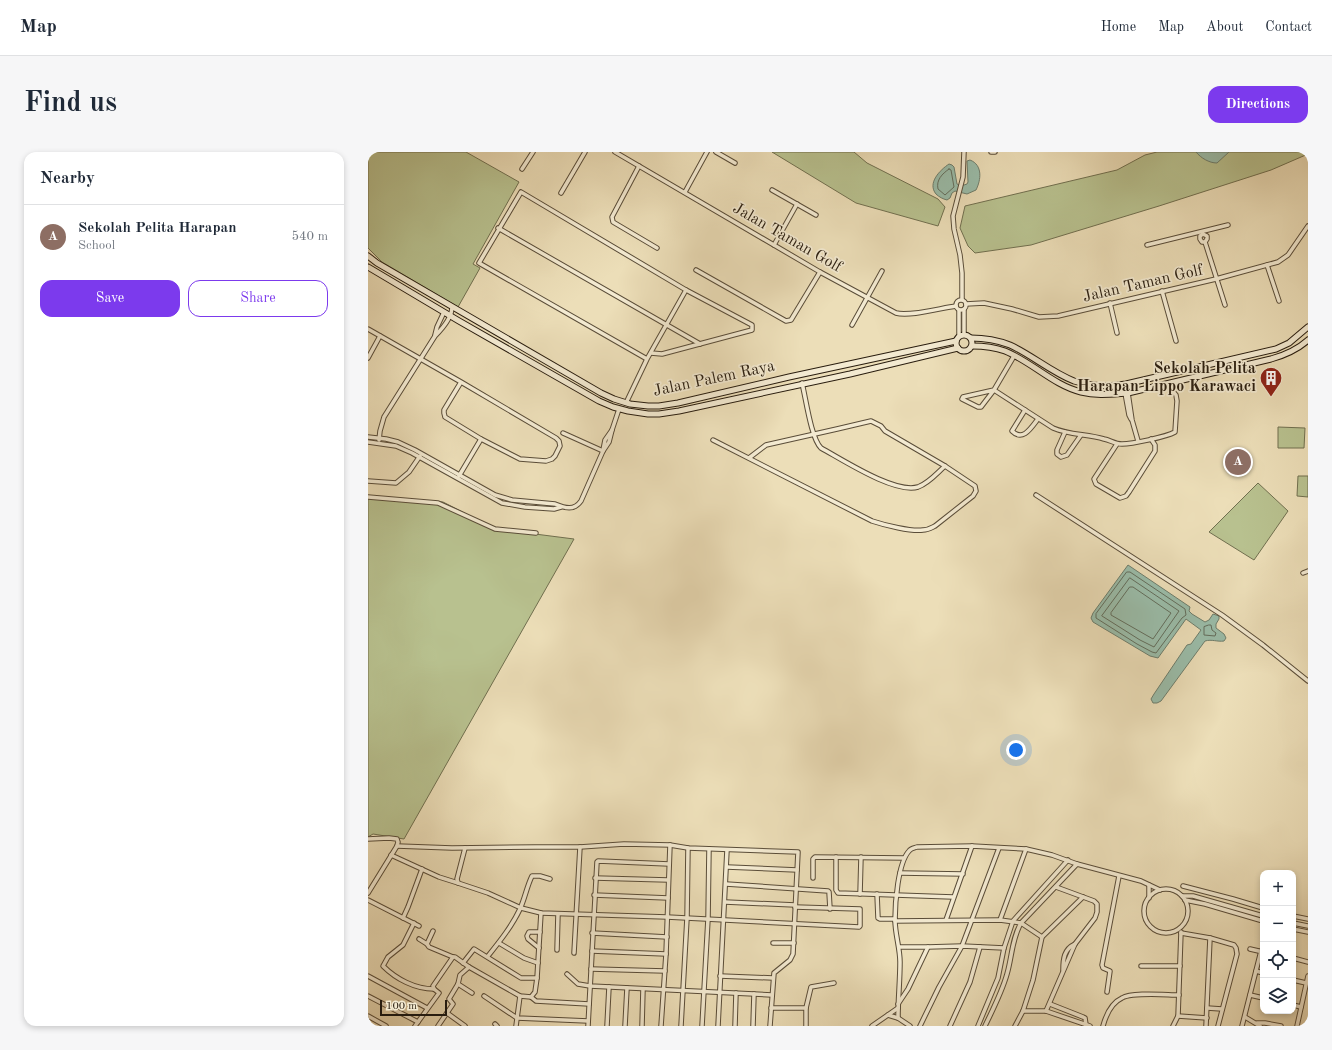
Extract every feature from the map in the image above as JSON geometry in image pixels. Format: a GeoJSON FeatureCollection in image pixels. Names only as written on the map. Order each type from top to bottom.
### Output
{"type":"FeatureCollection","features":[{"type":"Feature","properties":{"kind":"street"},"geometry":{"type":"LineString","coordinates":[[522,170],[533,152]]}},
{"type":"Feature","properties":{"kind":"street"},"geometry":{"type":"LineString","coordinates":[[561,193],[585,152]]}},
{"type":"Feature","properties":{"kind":"street","name":"Jalan Taman Golf"},"geometry":{"type":"LineString","coordinates":[[615,152],[820,272],[899,314],[956,306]]}},
{"type":"Feature","properties":{"kind":"street"},"geometry":{"type":"LineString","coordinates":[[684,192],[708,152]]}},
{"type":"Feature","properties":{"kind":"street"},"geometry":{"type":"LineString","coordinates":[[716,152],[735,163]]}},
{"type":"Feature","properties":{"kind":"street"},"geometry":{"type":"LineString","coordinates":[[964,152],[963,177],[953,216],[962,273],[962,300],[965,301],[966,304],[958,348],[963,351],[966,351],[972,346],[990,347],[1006,352],[1056,382],[1075,390],[1096,394],[1126,393],[1271,359],[1286,354],[1301,346],[1308,340]]}},
{"type":"Feature","properties":{"kind":"street"},"geometry":{"type":"LineString","coordinates":[[639,166],[612,219],[613,222],[657,248]]}},
{"type":"Feature","properties":{"kind":"street"},"geometry":{"type":"LineString","coordinates":[[772,190],[816,215]]}},
{"type":"Feature","properties":{"kind":"street"},"geometry":{"type":"LineString","coordinates":[[647,359],[478,263],[519,193],[522,192],[686,290],[752,325],[752,330],[662,354],[651,353]]}},
{"type":"Feature","properties":{"kind":"street"},"geometry":{"type":"LineString","coordinates":[[774,245],[797,204]]}},
{"type":"Feature","properties":{"kind":"street"},"geometry":{"type":"LineString","coordinates":[[1147,244],[1202,233],[1228,225]]}},
{"type":"Feature","properties":{"kind":"street","name":"Jalan Taman Golf"},"geometry":{"type":"LineString","coordinates":[[966,304],[995,304],[1038,317],[1058,316],[1216,279],[1278,262],[1286,258],[1308,226]]}},
{"type":"Feature","properties":{"kind":"street"},"geometry":{"type":"LineString","coordinates":[[498,228],[700,344]]}},
{"type":"Feature","properties":{"kind":"street"},"geometry":{"type":"LineString","coordinates":[[1202,233],[1207,236],[1205,242],[1225,305]]}},
{"type":"Feature","properties":{"kind":"street","name":"Jalan Palem Raya"},"geometry":{"type":"LineString","coordinates":[[368,256],[377,263],[601,393],[626,403],[648,406],[678,403],[960,337]]}},
{"type":"Feature","properties":{"kind":"street"},"geometry":{"type":"LineString","coordinates":[[1267,265],[1278,301]]}},
{"type":"Feature","properties":{"kind":"street","name":"Jalan Palem Raya"},"geometry":{"type":"LineString","coordinates":[[368,267],[599,401],[619,409],[648,414],[679,411],[802,383],[850,374],[958,348]]}},
{"type":"Feature","properties":{"kind":"street"},"geometry":{"type":"LineString","coordinates":[[696,270],[786,321],[792,320],[820,272]]}},
{"type":"Feature","properties":{"kind":"street"},"geometry":{"type":"LineString","coordinates":[[852,325],[882,271]]}},
{"type":"Feature","properties":{"kind":"street"},"geometry":{"type":"LineString","coordinates":[[626,403],[647,359],[686,290]]}},
{"type":"Feature","properties":{"kind":"street"},"geometry":{"type":"LineString","coordinates":[[1162,291],[1176,341]]}},
{"type":"Feature","properties":{"kind":"street"},"geometry":{"type":"LineString","coordinates":[[960,337],[959,310],[956,306],[957,301],[962,300]]}},
{"type":"Feature","properties":{"kind":"street"},"geometry":{"type":"LineString","coordinates":[[1110,304],[1117,332]]}},
{"type":"Feature","properties":{"kind":"street"},"geometry":{"type":"LineString","coordinates":[[379,440],[381,425],[384,417],[435,336],[442,329],[447,314],[452,311],[452,307]]}},
{"type":"Feature","properties":{"kind":"street"},"geometry":{"type":"LineString","coordinates":[[959,310],[964,309]]}},
{"type":"Feature","properties":{"kind":"street"},"geometry":{"type":"LineString","coordinates":[[459,321],[458,315],[463,313]]}},
{"type":"Feature","properties":{"kind":"street"},"geometry":{"type":"LineString","coordinates":[[960,337],[994,340],[1023,352],[1056,372],[1073,380],[1098,386],[1112,386],[1276,349],[1289,343],[1308,327]]}},
{"type":"Feature","properties":{"kind":"street"},"geometry":{"type":"LineString","coordinates":[[368,329],[461,382],[556,438],[560,444],[555,456],[550,460],[517,458],[481,439],[445,417],[444,410],[461,382]]}},
{"type":"Feature","properties":{"kind":"street"},"geometry":{"type":"LineString","coordinates":[[368,358],[380,336]]}},
{"type":"Feature","properties":{"kind":"street"},"geometry":{"type":"LineString","coordinates":[[971,338],[972,346]]}},
{"type":"Feature","properties":{"kind":"street"},"geometry":{"type":"LineString","coordinates":[[1014,356],[994,390],[981,407],[962,399],[963,397],[994,390],[1053,428],[1065,432],[1104,439],[1117,444],[1124,444],[1174,433],[1176,430],[1177,398],[1167,384]]}},
{"type":"Feature","properties":{"kind":"street"},"geometry":{"type":"LineString","coordinates":[[802,383],[814,434],[817,443],[821,448],[882,480],[897,486],[911,488],[919,486],[927,482],[945,466]]}},
{"type":"Feature","properties":{"kind":"street"},"geometry":{"type":"LineString","coordinates":[[1126,393],[1138,441]]}},
{"type":"Feature","properties":{"kind":"street"},"geometry":{"type":"LineString","coordinates":[[368,437],[398,442],[459,478],[506,499],[555,504],[561,507],[572,508],[578,506],[603,451],[605,440],[612,430],[619,409]]}},
{"type":"Feature","properties":{"kind":"street"},"geometry":{"type":"LineString","coordinates":[[1025,410],[1012,430],[1017,435],[1021,435],[1026,432],[1038,419]]}},
{"type":"Feature","properties":{"kind":"street"},"geometry":{"type":"LineString","coordinates":[[713,440],[872,521],[892,526],[921,531],[935,526],[976,493],[975,486],[870,420],[766,445],[749,458]]}},
{"type":"Feature","properties":{"kind":"street"},"geometry":{"type":"LineString","coordinates":[[1065,432],[1056,450],[1057,454],[1061,457],[1067,455],[1081,435]]}},
{"type":"Feature","properties":{"kind":"street"},"geometry":{"type":"LineString","coordinates":[[563,433],[603,451]]}},
{"type":"Feature","properties":{"kind":"street"},"geometry":{"type":"LineString","coordinates":[[1117,444],[1094,480],[1096,484],[1120,498],[1126,496],[1129,492],[1154,450],[1155,447],[1151,438]]}},
{"type":"Feature","properties":{"kind":"street"},"geometry":{"type":"LineString","coordinates":[[459,478],[481,439]]}},
{"type":"Feature","properties":{"kind":"street"},"geometry":{"type":"LineString","coordinates":[[368,442],[379,440]]}},
{"type":"Feature","properties":{"kind":"street"},"geometry":{"type":"LineString","coordinates":[[368,481],[396,483],[409,472],[420,455]]}},
{"type":"Feature","properties":{"kind":"street"},"geometry":{"type":"LineString","coordinates":[[1036,495],[1197,598],[1245,631],[1308,681]]}},
{"type":"Feature","properties":{"kind":"street"},"geometry":{"type":"LineString","coordinates":[[368,497],[438,503],[495,529],[536,533]]}},
{"type":"Feature","properties":{"kind":"street"},"geometry":{"type":"LineString","coordinates":[[1303,573],[1308,571]]}},
{"type":"Feature","properties":{"kind":"street"},"geometry":{"type":"LineString","coordinates":[[368,839],[377,838],[398,840],[398,846],[368,893]]}},
{"type":"Feature","properties":{"kind":"street"},"geometry":{"type":"LineString","coordinates":[[398,846],[465,848],[580,847],[624,844],[670,845],[688,848],[727,850],[797,852],[798,870],[794,943],[791,959],[775,972],[773,978],[770,1026]]}},
{"type":"Feature","properties":{"kind":"street"},"geometry":{"type":"LineString","coordinates":[[661,1026],[667,937],[670,845]]}},
{"type":"Feature","properties":{"kind":"street"},"geometry":{"type":"LineString","coordinates":[[946,920],[972,846]]}},
{"type":"Feature","properties":{"kind":"street"},"geometry":{"type":"LineString","coordinates":[[898,1018],[900,946],[895,920],[896,896],[904,858],[909,850],[913,848],[972,846],[1026,849],[1141,881],[1160,890]]}},
{"type":"Feature","properties":{"kind":"street"},"geometry":{"type":"LineString","coordinates":[[574,953],[580,847]]}},
{"type":"Feature","properties":{"kind":"street"},"geometry":{"type":"LineString","coordinates":[[458,883],[457,879],[465,848]]}},
{"type":"Feature","properties":{"kind":"street"},"geometry":{"type":"LineString","coordinates":[[681,1026],[688,918],[688,848]]}},
{"type":"Feature","properties":{"kind":"street"},"geometry":{"type":"LineString","coordinates":[[920,1026],[939,987],[962,946],[999,848]]}},
{"type":"Feature","properties":{"kind":"street"},"geometry":{"type":"LineString","coordinates":[[702,1026],[708,919],[709,849]]}},
{"type":"Feature","properties":{"kind":"street"},"geometry":{"type":"LineString","coordinates":[[1000,920],[1026,849]]}},
{"type":"Feature","properties":{"kind":"street"},"geometry":{"type":"LineString","coordinates":[[718,1026],[727,850]]}},
{"type":"Feature","properties":{"kind":"street"},"geometry":{"type":"LineString","coordinates":[[391,855],[448,880],[488,893],[521,908],[541,913],[860,926],[861,910],[725,902]]}},
{"type":"Feature","properties":{"kind":"street"},"geometry":{"type":"LineString","coordinates":[[836,857],[836,891],[840,893],[953,898]]}},
{"type":"Feature","properties":{"kind":"street"},"geometry":{"type":"LineString","coordinates":[[860,894],[861,857]]}},
{"type":"Feature","properties":{"kind":"street"},"geometry":{"type":"LineString","coordinates":[[813,878],[814,858],[904,858]]}},
{"type":"Feature","properties":{"kind":"street"},"geometry":{"type":"LineString","coordinates":[[978,1026],[998,978],[1004,948],[1013,921],[1068,860]]}},
{"type":"Feature","properties":{"kind":"street"},"geometry":{"type":"LineString","coordinates":[[588,1026],[596,863],[598,861],[669,864]]}},
{"type":"Feature","properties":{"kind":"street"},"geometry":{"type":"LineString","coordinates":[[985,1026],[1002,989],[1010,964],[1015,934],[1020,923],[1077,864]]}},
{"type":"Feature","properties":{"kind":"street"},"geometry":{"type":"LineString","coordinates":[[727,867],[798,870]]}},
{"type":"Feature","properties":{"kind":"street"},"geometry":{"type":"LineString","coordinates":[[403,918],[422,869]]}},
{"type":"Feature","properties":{"kind":"street"},"geometry":{"type":"LineString","coordinates":[[900,873],[963,874]]}},
{"type":"Feature","properties":{"kind":"street"},"geometry":{"type":"LineString","coordinates":[[488,956],[508,931],[521,908],[533,876],[550,879]]}},
{"type":"Feature","properties":{"kind":"street"},"geometry":{"type":"LineString","coordinates":[[1107,992],[1110,971],[1103,968],[1102,965],[1119,876]]}},
{"type":"Feature","properties":{"kind":"street"},"geometry":{"type":"LineString","coordinates":[[595,878],[668,880]]}},
{"type":"Feature","properties":{"kind":"street"},"geometry":{"type":"LineString","coordinates":[[726,884],[829,891],[830,909]]}},
{"type":"Feature","properties":{"kind":"street"},"geometry":{"type":"LineString","coordinates":[[1149,885],[1149,898]]}},
{"type":"Feature","properties":{"kind":"street"},"geometry":{"type":"LineString","coordinates":[[1183,886],[1260,907]]}},
{"type":"Feature","properties":{"kind":"street"},"geometry":{"type":"LineString","coordinates":[[1046,1011],[1064,971],[1064,957],[1068,949],[1075,944],[1095,918],[1097,912],[1096,902],[1056,887]]}},
{"type":"Feature","properties":{"kind":"street"},"geometry":{"type":"LineString","coordinates":[[1186,900],[1188,916],[1181,927],[1174,931],[1161,932],[1154,929],[1149,924],[1144,911],[1145,904],[1154,893],[1167,889],[1174,890],[1186,900],[1260,920]]}},
{"type":"Feature","properties":{"kind":"street"},"geometry":{"type":"LineString","coordinates":[[877,894],[878,918],[880,919],[1013,921],[1020,923],[1042,937]]}},
{"type":"Feature","properties":{"kind":"street"},"geometry":{"type":"LineString","coordinates":[[594,895],[668,898]]}},
{"type":"Feature","properties":{"kind":"street"},"geometry":{"type":"LineString","coordinates":[[1182,896],[1193,896],[1260,915]]}},
{"type":"Feature","properties":{"kind":"street"},"geometry":{"type":"LineString","coordinates":[[1015,1026],[1023,1011],[1033,980],[1042,937],[1083,897]]}},
{"type":"Feature","properties":{"kind":"street"},"geometry":{"type":"LineString","coordinates":[[368,900],[419,926]]}},
{"type":"Feature","properties":{"kind":"street"},"geometry":{"type":"LineString","coordinates":[[531,997],[535,992],[537,978],[541,913]]}},
{"type":"Feature","properties":{"kind":"street"},"geometry":{"type":"LineString","coordinates":[[557,950],[558,914]]}},
{"type":"Feature","properties":{"kind":"street"},"geometry":{"type":"LineString","coordinates":[[1296,917],[1308,919]]}},
{"type":"Feature","properties":{"kind":"street"},"geometry":{"type":"LineString","coordinates":[[368,996],[417,1024],[439,993],[434,989],[415,986],[394,975],[383,966],[388,957],[403,945],[414,923]]}},
{"type":"Feature","properties":{"kind":"street"},"geometry":{"type":"LineString","coordinates":[[1296,924],[1308,926]]}},
{"type":"Feature","properties":{"kind":"street"},"geometry":{"type":"LineString","coordinates":[[1173,1026],[1178,1016],[1181,927]]}},
{"type":"Feature","properties":{"kind":"street"},"geometry":{"type":"LineString","coordinates":[[1296,930],[1308,932]]}},
{"type":"Feature","properties":{"kind":"street"},"geometry":{"type":"LineString","coordinates":[[427,944],[433,931]]}},
{"type":"Feature","properties":{"kind":"street"},"geometry":{"type":"LineString","coordinates":[[539,948],[528,939],[527,936],[529,932],[540,932]]}},
{"type":"Feature","properties":{"kind":"street"},"geometry":{"type":"LineString","coordinates":[[592,933],[667,937]]}},
{"type":"Feature","properties":{"kind":"street"},"geometry":{"type":"LineString","coordinates":[[1181,933],[1210,938],[1234,945],[1237,950],[1218,1026]]}},
{"type":"Feature","properties":{"kind":"street"},"geometry":{"type":"LineString","coordinates":[[1206,1026],[1210,938]]}},
{"type":"Feature","properties":{"kind":"street"},"geometry":{"type":"LineString","coordinates":[[419,939],[429,947],[455,957],[468,967],[520,996],[531,997],[536,1001],[589,1004]]}},
{"type":"Feature","properties":{"kind":"street"},"geometry":{"type":"LineString","coordinates":[[773,942],[794,943]]}},
{"type":"Feature","properties":{"kind":"street"},"geometry":{"type":"LineString","coordinates":[[499,943],[524,958],[538,963]]}},
{"type":"Feature","properties":{"kind":"street"},"geometry":{"type":"LineString","coordinates":[[900,946],[1004,948]]}},
{"type":"Feature","properties":{"kind":"street"},"geometry":{"type":"LineString","coordinates":[[872,1026],[898,1006],[908,989],[928,947]]}},
{"type":"Feature","properties":{"kind":"street"},"geometry":{"type":"LineString","coordinates":[[950,1026],[970,982],[980,947]]}},
{"type":"Feature","properties":{"kind":"street"},"geometry":{"type":"LineString","coordinates":[[463,963],[474,949],[488,956],[521,978],[537,978]]}},
{"type":"Feature","properties":{"kind":"street"},"geometry":{"type":"LineString","coordinates":[[1250,949],[1260,951]]}},
{"type":"Feature","properties":{"kind":"street"},"geometry":{"type":"LineString","coordinates":[[592,951],[666,954]]}},
{"type":"Feature","properties":{"kind":"street"},"geometry":{"type":"LineString","coordinates":[[434,989],[433,986],[453,957]]}},
{"type":"Feature","properties":{"kind":"street"},"geometry":{"type":"LineString","coordinates":[[1242,1026],[1260,958]]}},
{"type":"Feature","properties":{"kind":"street"},"geometry":{"type":"LineString","coordinates":[[1296,959],[1308,962]]}},
{"type":"Feature","properties":{"kind":"street"},"geometry":{"type":"LineString","coordinates":[[1141,966],[1180,966]]}},
{"type":"Feature","properties":{"kind":"street"},"geometry":{"type":"LineString","coordinates":[[438,1026],[453,1004],[449,1000],[449,997],[458,984],[460,975],[468,967]]}},
{"type":"Feature","properties":{"kind":"street"},"geometry":{"type":"LineString","coordinates":[[591,969],[665,971]]}},
{"type":"Feature","properties":{"kind":"street"},"geometry":{"type":"LineString","coordinates":[[1256,971],[1260,972]]}},
{"type":"Feature","properties":{"kind":"street"},"geometry":{"type":"LineString","coordinates":[[566,974],[578,984],[590,986],[772,995]]}},
{"type":"Feature","properties":{"kind":"street"},"geometry":{"type":"LineString","coordinates":[[368,976],[427,1008]]}},
{"type":"Feature","properties":{"kind":"street"},"geometry":{"type":"LineString","coordinates":[[720,976],[773,978]]}},
{"type":"Feature","properties":{"kind":"street"},"geometry":{"type":"LineString","coordinates":[[1297,1026],[1301,1007],[1306,995],[1306,983],[1308,976]]}},
{"type":"Feature","properties":{"kind":"street"},"geometry":{"type":"LineString","coordinates":[[1296,981],[1306,983]]}},
{"type":"Feature","properties":{"kind":"street"},"geometry":{"type":"LineString","coordinates":[[806,1026],[806,1008],[811,987],[834,983]]}},
{"type":"Feature","properties":{"kind":"street"},"geometry":{"type":"LineString","coordinates":[[458,984],[472,993]]}},
{"type":"Feature","properties":{"kind":"street"},"geometry":{"type":"LineString","coordinates":[[607,1026],[608,987]]}},
{"type":"Feature","properties":{"kind":"street"},"geometry":{"type":"LineString","coordinates":[[626,1026],[627,988]]}},
{"type":"Feature","properties":{"kind":"street"},"geometry":{"type":"LineString","coordinates":[[642,1026],[643,989]]}},
{"type":"Feature","properties":{"kind":"street"},"geometry":{"type":"LineString","coordinates":[[735,1026],[736,993]]}},
{"type":"Feature","properties":{"kind":"street"},"geometry":{"type":"LineString","coordinates":[[753,1026],[754,994]]}},
{"type":"Feature","properties":{"kind":"street"},"geometry":{"type":"LineString","coordinates":[[1103,1026],[1107,1013],[1123,997],[1134,995],[1179,995]]}},
{"type":"Feature","properties":{"kind":"street"},"geometry":{"type":"LineString","coordinates":[[1250,995],[1260,997]]}},
{"type":"Feature","properties":{"kind":"street"},"geometry":{"type":"LineString","coordinates":[[484,996],[516,1018],[588,1021]]}},
{"type":"Feature","properties":{"kind":"street"},"geometry":{"type":"LineString","coordinates":[[516,1026],[520,996]]}},
{"type":"Feature","properties":{"kind":"street"},"geometry":{"type":"LineString","coordinates":[[1050,1004],[1085,1018],[1088,1025]]}},
{"type":"Feature","properties":{"kind":"street"},"geometry":{"type":"LineString","coordinates":[[1296,1006],[1301,1007]]}},
{"type":"Feature","properties":{"kind":"street"},"geometry":{"type":"LineString","coordinates":[[772,1008],[806,1008]]}},
{"type":"Feature","properties":{"kind":"street"},"geometry":{"type":"LineString","coordinates":[[1207,1008],[1222,1009]]}},
{"type":"Feature","properties":{"kind":"street"},"geometry":{"type":"LineString","coordinates":[[1023,1011],[1046,1011],[1088,1025]]}},
{"type":"Feature","properties":{"kind":"street"},"geometry":{"type":"LineString","coordinates":[[447,1014],[461,1025],[465,1026]]}},
{"type":"Feature","properties":{"kind":"street"},"geometry":{"type":"LineString","coordinates":[[888,1015],[898,1018],[910,1026]]}},
{"type":"Feature","properties":{"kind":"street"},"geometry":{"type":"LineString","coordinates":[[368,1016],[386,1026]]}},
{"type":"Feature","properties":{"kind":"street"},"geometry":{"type":"LineString","coordinates":[[1178,1016],[1207,1018]]}},
{"type":"Feature","properties":{"kind":"street"},"geometry":{"type":"LineString","coordinates":[[1245,1017],[1258,1025],[1265,1023],[1281,1026]]}},
{"type":"Feature","properties":{"kind":"shaded area"},"geometry":{"type":"Polygon","coordinates":[[[368,152],[466,152],[519,182],[473,264],[480,268],[458,307],[382,262],[368,248],[368,152]]]}},
{"type":"Feature","properties":{"kind":"shaded area"},"geometry":{"type":"Polygon","coordinates":[[[772,152],[854,152],[867,163],[938,199],[945,207],[938,226],[856,203],[772,152]]]}},
{"type":"Feature","properties":{"kind":"shaded area"},"geometry":{"type":"Polygon","coordinates":[[[1157,152],[1308,152],[1308,154],[1271,170],[1031,245],[975,253],[968,246],[960,228],[965,206],[1117,170],[1145,155],[1157,152]]]}},
{"type":"Feature","properties":{"kind":"shaded area"},"geometry":{"type":"Polygon","coordinates":[[[1278,427],[1305,428],[1304,448],[1278,448],[1278,427]]]}},
{"type":"Feature","properties":{"kind":"shaded area"},"geometry":{"type":"Polygon","coordinates":[[[1298,476],[1308,476],[1308,497],[1297,496],[1298,476]]]}},
{"type":"Feature","properties":{"kind":"shaded area"},"geometry":{"type":"Polygon","coordinates":[[[1258,483],[1288,511],[1254,560],[1209,532],[1258,483]]]}},
{"type":"Feature","properties":{"kind":"shaded area"},"geometry":{"type":"Polygon","coordinates":[[[368,496],[443,502],[496,529],[574,539],[404,839],[373,834],[368,837],[368,496]]]}},
{"type":"Feature","properties":{"kind":"water"},"geometry":{"type":"Polygon","coordinates":[[[1196,152],[1229,152],[1217,163],[1205,160],[1196,152]]]}},
{"type":"Feature","properties":{"kind":"water"},"geometry":{"type":"Polygon","coordinates":[[[970,160],[977,165],[980,173],[976,190],[967,194],[955,191],[947,200],[936,194],[933,186],[934,181],[939,173],[949,164],[954,167],[957,184],[961,186],[967,184],[967,161],[970,160]]]}},
{"type":"Feature","properties":{"kind":"water"},"geometry":{"type":"Polygon","coordinates":[[[1128,565],[1190,607],[1189,611],[1192,614],[1205,622],[1209,620],[1213,614],[1219,616],[1216,628],[1224,634],[1226,638],[1224,641],[1205,641],[1161,701],[1157,703],[1153,703],[1151,699],[1154,694],[1187,645],[1191,644],[1201,630],[1186,619],[1158,658],[1150,656],[1093,622],[1091,618],[1093,613],[1128,565]]]}},
{"type":"Feature","properties":{"kind":"place","name":"Sekolah Pelita Harapan Lippo Karawaci"},"geometry":{"type":"Point","coordinates":[1271,398]}},
{"type":"Feature","properties":{"kind":"place","name":"Sekolah Pelita Harapan"},"geometry":{"type":"Point","coordinates":[1238,462]}}]}
